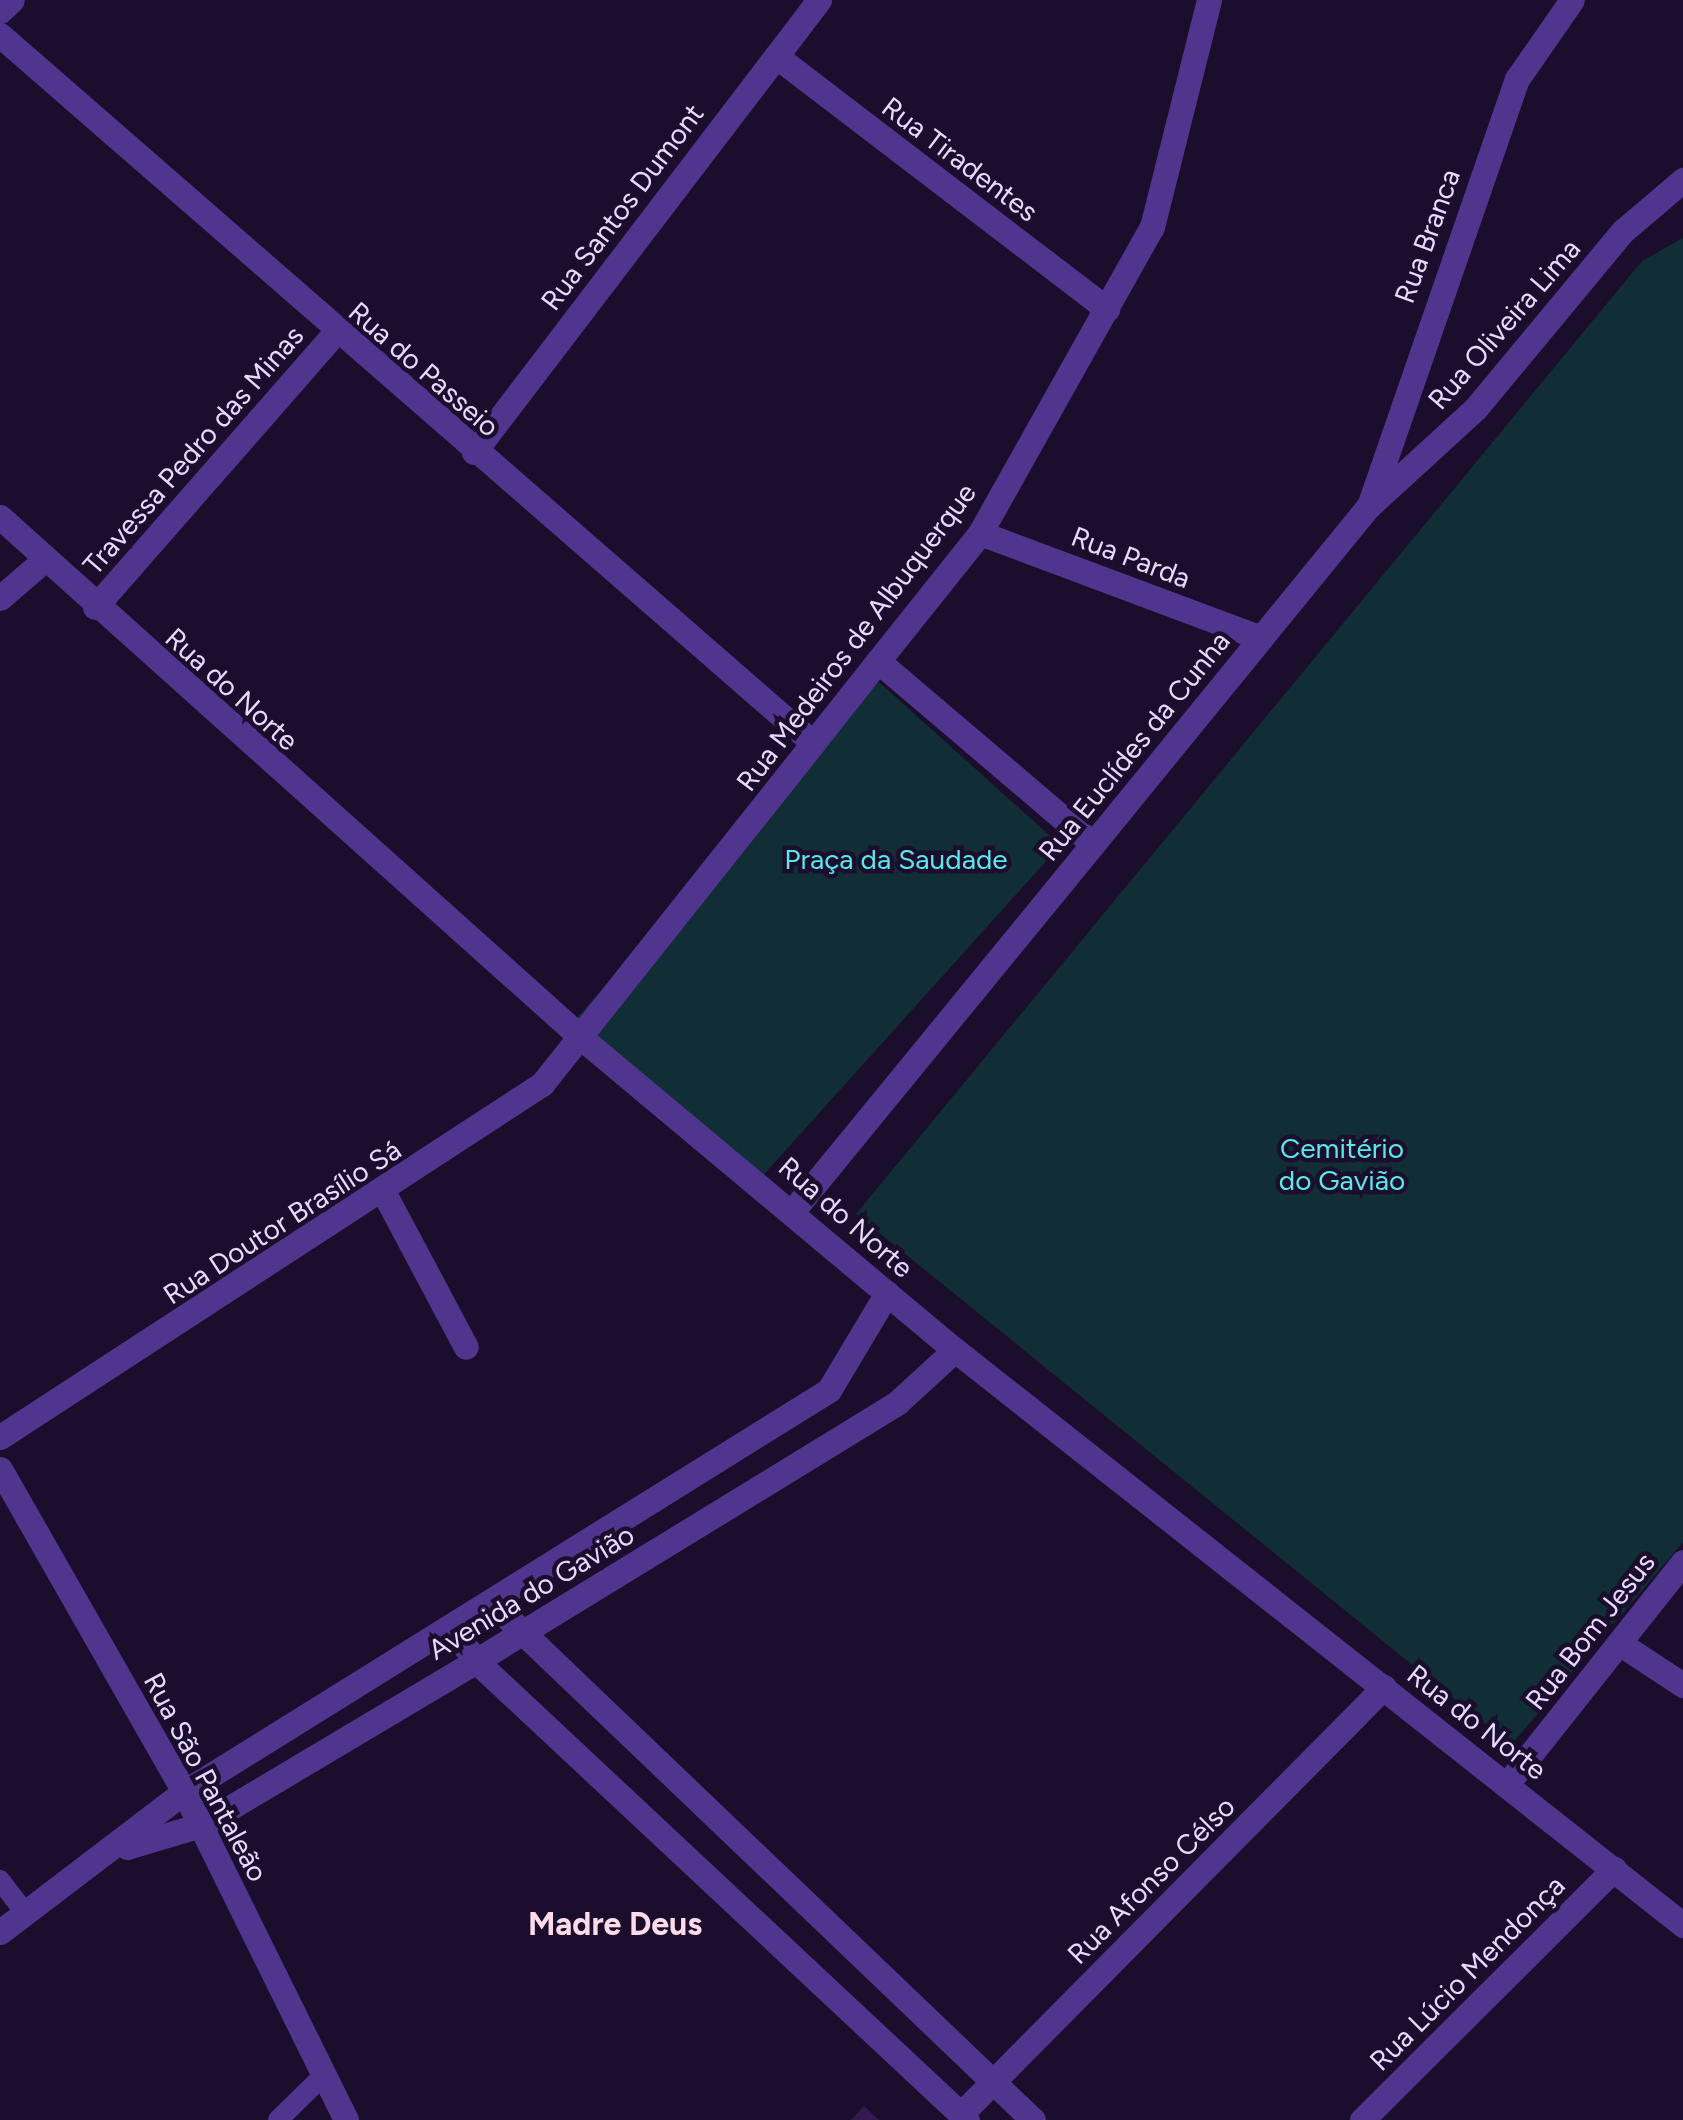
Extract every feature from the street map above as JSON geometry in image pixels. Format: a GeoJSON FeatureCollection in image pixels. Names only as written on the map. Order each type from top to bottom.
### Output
{"type":"FeatureCollection","features":[{"type":"Feature","properties":{"kind":"street"},"geometry":{"type":"LineString","coordinates":[[0,11],[12,0]]}},
{"type":"Feature","properties":{"kind":"street","name":"Rua Santos Dumont"},"geometry":{"type":"LineString","coordinates":[[474,452],[819,0]]}},
{"type":"Feature","properties":{"kind":"street"},"geometry":{"type":"LineString","coordinates":[[1210,9],[1232,0]]}},
{"type":"Feature","properties":{"kind":"street","name":"Rua Branca"},"geometry":{"type":"LineString","coordinates":[[1369,506],[1516,79],[1572,0]]}},
{"type":"Feature","properties":{"kind":"street","name":"Rua Medeiros de Albuquerque"},"geometry":{"type":"LineString","coordinates":[[585,1041],[980,533],[1152,227],[1210,9]]}},
{"type":"Feature","properties":{"kind":"street","name":"Rua do Passeio"},"geometry":{"type":"LineString","coordinates":[[0,35],[336,332],[813,743]]}},
{"type":"Feature","properties":{"kind":"street","name":"Rua Tiradentes"},"geometry":{"type":"LineString","coordinates":[[776,56],[1107,309]]}},
{"type":"Feature","properties":{"kind":"street","name":"Rua Oliveira Lima"},"geometry":{"type":"LineString","coordinates":[[1369,506],[1475,409],[1623,231],[1683,180]]}},
{"type":"Feature","properties":{"kind":"street","name":"Travessa Pedro das Minas"},"geometry":{"type":"LineString","coordinates":[[95,607],[336,332]]}},
{"type":"Feature","properties":{"kind":"street","name":"Rua Euclídes da Cunha"},"geometry":{"type":"LineString","coordinates":[[794,1209],[1369,506]]}},
{"type":"Feature","properties":{"kind":"street","name":"Rua do Norte"},"geometry":{"type":"LineString","coordinates":[[0,517],[95,607],[585,1041],[794,1209],[954,1350],[1683,1925]]}},
{"type":"Feature","properties":{"kind":"street","name":"Rua Parda"},"geometry":{"type":"LineString","coordinates":[[980,533],[1261,638]]}},
{"type":"Feature","properties":{"kind":"street"},"geometry":{"type":"LineString","coordinates":[[0,598],[44,560]]}},
{"type":"Feature","properties":{"kind":"street"},"geometry":{"type":"LineString","coordinates":[[878,661],[1093,844]]}},
{"type":"Feature","properties":{"kind":"street","name":"Rua Doutor Brasílio Sá"},"geometry":{"type":"LineString","coordinates":[[0,1438],[517,1105],[585,1041]]}},
{"type":"Feature","properties":{"kind":"street"},"geometry":{"type":"LineString","coordinates":[[384,1193],[466,1347]]}},
{"type":"Feature","properties":{"kind":"street","name":"Avenida do Gavião"},"geometry":{"type":"LineString","coordinates":[[0,1932],[118,1850],[184,1792],[778,1424],[848,1369],[888,1293]]}},
{"type":"Feature","properties":{"kind":"street","name":"Avenida do Gavião"},"geometry":{"type":"LineString","coordinates":[[118,1850],[201,1825],[476,1661],[898,1402],[954,1350]]}},
{"type":"Feature","properties":{"kind":"street"},"geometry":{"type":"LineString","coordinates":[[778,1424],[803,1461]]}},
{"type":"Feature","properties":{"kind":"street","name":"Rua São Pantaleão"},"geometry":{"type":"LineString","coordinates":[[0,1469],[184,1792],[346,2120]]}},
{"type":"Feature","properties":{"kind":"street","name":"Rua Bom Jesus"},"geometry":{"type":"LineString","coordinates":[[1507,1784],[1683,1562]]}},
{"type":"Feature","properties":{"kind":"street"},"geometry":{"type":"LineString","coordinates":[[493,1604],[516,1635],[1033,2120]]}},
{"type":"Feature","properties":{"kind":"street"},"geometry":{"type":"LineString","coordinates":[[452,1629],[476,1661],[964,2117]]}},
{"type":"Feature","properties":{"kind":"street"},"geometry":{"type":"LineString","coordinates":[[1618,1643],[1683,1685]]}},
{"type":"Feature","properties":{"kind":"street","name":"Rua Afonso Célso"},"geometry":{"type":"LineString","coordinates":[[964,2117],[993,2081],[1384,1687]]}},
{"type":"Feature","properties":{"kind":"street"},"geometry":{"type":"LineString","coordinates":[[655,1829],[686,1795]]}},
{"type":"Feature","properties":{"kind":"street","name":"Rua Lúcio Mendonça"},"geometry":{"type":"LineString","coordinates":[[1362,2120],[1614,1869]]}},
{"type":"Feature","properties":{"kind":"street"},"geometry":{"type":"LineString","coordinates":[[811,1972],[843,1939]]}},
{"type":"Feature","properties":{"kind":"lane"},"geometry":{"type":"LineString","coordinates":[[0,1880],[26,1914]]}},
{"type":"Feature","properties":{"kind":"lane"},"geometry":{"type":"LineString","coordinates":[[278,2120],[324,2075]]}},
{"type":"Feature","properties":{"kind":"green space","name":"Cemitério do Gavião"},"geometry":{"type":"Polygon","coordinates":[[[1683,238],[1683,1542],[1511,1745],[856,1214],[1642,261],[1683,238]]]}},
{"type":"Feature","properties":{"kind":"green space","name":"Praça da Saudade"},"geometry":{"type":"Polygon","coordinates":[[[879,682],[1060,845],[759,1180],[577,1017],[879,682]]]}},
{"type":"Feature","properties":{"kind":"building"},"geometry":{"type":"Polygon","coordinates":[[[864,2106],[879,2120],[851,2120],[864,2106]]]}},
{"type":"Feature","properties":{"kind":"district","name":"Madre Deus"},"geometry":{"type":"Point","coordinates":[615,1924]}}]}
